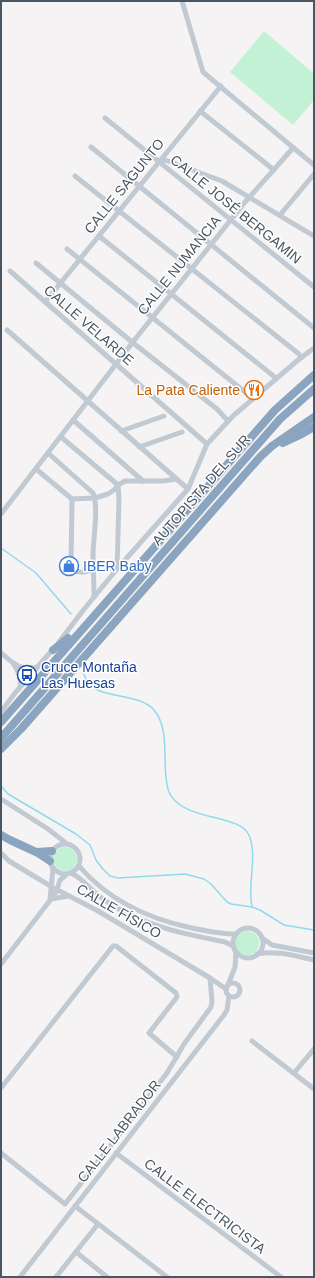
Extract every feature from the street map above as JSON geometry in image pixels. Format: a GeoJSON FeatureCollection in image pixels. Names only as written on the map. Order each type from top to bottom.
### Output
{"type":"FeatureCollection","features":[{"type":"Feature","properties":{"kind":"highway","name":"AUTOPISTA DEL SUR"},"geometry":{"type":"LineString","coordinates":[[1,722],[275,410],[314,375]]}},
{"type":"Feature","properties":{"kind":"highway","name":"AUTOPISTA DEL SUR"},"geometry":{"type":"LineString","coordinates":[[1,738],[280,419],[314,389]]}},
{"type":"Feature","properties":{"kind":"highway"},"geometry":{"type":"LineString","coordinates":[[1,749],[21,729],[260,457],[272,446],[314,417]]}},
{"type":"Feature","properties":{"kind":"highway"},"geometry":{"type":"LineString","coordinates":[[260,457],[278,445],[314,427]]}},
{"type":"Feature","properties":{"kind":"highway"},"geometry":{"type":"LineString","coordinates":[[1,713],[92,612],[108,599]]}},
{"type":"Feature","properties":{"kind":"highway"},"geometry":{"type":"LineString","coordinates":[[53,650],[68,638]]}},
{"type":"Feature","properties":{"kind":"highway"},"geometry":{"type":"LineString","coordinates":[[1,835],[36,852],[52,864]]}},
{"type":"Feature","properties":{"kind":"highway"},"geometry":{"type":"LineString","coordinates":[[36,852],[54,849]]}},
{"type":"Feature","properties":{"kind":"street"},"geometry":{"type":"LineString","coordinates":[[182,1],[203,72],[314,165]]}},
{"type":"Feature","properties":{"kind":"street","name":"CALLE SAGUNTO"},"geometry":{"type":"LineString","coordinates":[[45,302],[221,86]]}},
{"type":"Feature","properties":{"kind":"street"},"geometry":{"type":"LineString","coordinates":[[200,111],[274,170]]}},
{"type":"Feature","properties":{"kind":"street","name":"CALLE JOSÉ BERGAMIN"},"geometry":{"type":"LineString","coordinates":[[105,118],[230,221],[314,287]]}},
{"type":"Feature","properties":{"kind":"street"},"geometry":{"type":"LineString","coordinates":[[91,147],[314,328]]}},
{"type":"Feature","properties":{"kind":"street","name":"CALLE NUMANCIA"},"geometry":{"type":"LineString","coordinates":[[1,514],[132,342],[230,221],[293,148]]}},
{"type":"Feature","properties":{"kind":"street"},"geometry":{"type":"LineString","coordinates":[[168,150],[171,162]]}},
{"type":"Feature","properties":{"kind":"street"},"geometry":{"type":"LineString","coordinates":[[159,162],[165,160],[222,181],[314,236]]}},
{"type":"Feature","properties":{"kind":"street"},"geometry":{"type":"LineString","coordinates":[[171,172],[172,168],[179,165]]}},
{"type":"Feature","properties":{"kind":"street"},"geometry":{"type":"LineString","coordinates":[[280,215],[314,174]]}},
{"type":"Feature","properties":{"kind":"street"},"geometry":{"type":"LineString","coordinates":[[75,176],[299,354],[300,358]]}},
{"type":"Feature","properties":{"kind":"street"},"geometry":{"type":"LineString","coordinates":[[99,236],[172,293],[276,378]]}},
{"type":"Feature","properties":{"kind":"street"},"geometry":{"type":"LineString","coordinates":[[67,249],[252,399]]}},
{"type":"Feature","properties":{"kind":"street"},"geometry":{"type":"LineString","coordinates":[[36,263],[132,342],[217,409],[228,421]]}},
{"type":"Feature","properties":{"kind":"street","name":"CALLE VELARDE"},"geometry":{"type":"LineString","coordinates":[[10,271],[207,444]]}},
{"type":"Feature","properties":{"kind":"street"},"geometry":{"type":"LineString","coordinates":[[7,330],[188,489]]}},
{"type":"Feature","properties":{"kind":"street"},"geometry":{"type":"LineString","coordinates":[[1,713],[20,687],[53,650],[117,569],[188,489],[207,444],[228,421],[252,399],[314,348]]}},
{"type":"Feature","properties":{"kind":"street"},"geometry":{"type":"LineString","coordinates":[[121,431],[164,416]]}},
{"type":"Feature","properties":{"kind":"street"},"geometry":{"type":"LineString","coordinates":[[73,420],[143,481]]}},
{"type":"Feature","properties":{"kind":"street"},"geometry":{"type":"LineString","coordinates":[[139,447],[182,432]]}},
{"type":"Feature","properties":{"kind":"street"},"geometry":{"type":"LineString","coordinates":[[61,437],[118,485],[117,569]]}},
{"type":"Feature","properties":{"kind":"street"},"geometry":{"type":"LineString","coordinates":[[48,453],[93,493],[95,498],[93,569],[94,597]]}},
{"type":"Feature","properties":{"kind":"street"},"geometry":{"type":"LineString","coordinates":[[36,469],[72,500],[95,498],[108,494],[125,481],[176,479]]}},
{"type":"Feature","properties":{"kind":"street"},"geometry":{"type":"LineString","coordinates":[[72,500],[71,567],[76,572],[90,572],[93,569]]}},
{"type":"Feature","properties":{"kind":"street"},"geometry":{"type":"LineString","coordinates":[[85,572],[91,576],[94,581]]}},
{"type":"Feature","properties":{"kind":"street"},"geometry":{"type":"LineString","coordinates":[[1,653],[12,662],[23,668],[29,669],[38,666]]}},
{"type":"Feature","properties":{"kind":"street"},"geometry":{"type":"LineString","coordinates":[[12,662],[20,676],[20,687]]}},
{"type":"Feature","properties":{"kind":"street"},"geometry":{"type":"LineString","coordinates":[[1,798],[48,829],[66,843],[75,847],[78,851],[80,861],[79,866],[74,871],[60,880],[54,888],[50,900],[1,964]]}},
{"type":"Feature","properties":{"kind":"street"},"geometry":{"type":"LineString","coordinates":[[48,829],[54,837],[52,864],[54,888]]}},
{"type":"Feature","properties":{"kind":"street"},"geometry":{"type":"LineString","coordinates":[[54,849],[66,843]]}},
{"type":"Feature","properties":{"kind":"street","name":"CALLE FÍSICO"},"geometry":{"type":"LineString","coordinates":[[1,852],[9,861],[54,888],[98,911],[227,987]]}},
{"type":"Feature","properties":{"kind":"street"},"geometry":{"type":"LineString","coordinates":[[52,864],[60,873],[69,873],[79,877],[96,894],[133,917],[173,931],[225,942],[233,946]]}},
{"type":"Feature","properties":{"kind":"street"},"geometry":{"type":"LineString","coordinates":[[79,866],[100,887],[136,910],[175,924],[220,934],[235,934]]}},
{"type":"Feature","properties":{"kind":"street"},"geometry":{"type":"LineString","coordinates":[[50,900],[68,896]]}},
{"type":"Feature","properties":{"kind":"street"},"geometry":{"type":"LineString","coordinates":[[249,958],[240,956],[233,946],[235,934],[242,928],[252,928],[272,945],[314,953]]}},
{"type":"Feature","properties":{"kind":"street"},"geometry":{"type":"LineString","coordinates":[[257,954],[261,950],[263,944],[262,938]]}},
{"type":"Feature","properties":{"kind":"street"},"geometry":{"type":"LineString","coordinates":[[1,1088],[110,947],[113,946],[116,946],[176,993],[176,998],[149,1033],[177,1057]]}},
{"type":"Feature","properties":{"kind":"street"},"geometry":{"type":"LineString","coordinates":[[236,952],[236,967]]}},
{"type":"Feature","properties":{"kind":"street"},"geometry":{"type":"LineString","coordinates":[[233,973],[240,990],[239,995],[235,997],[227,994],[227,987],[233,973],[236,967],[241,962],[257,954],[269,952],[314,960]]}},
{"type":"Feature","properties":{"kind":"street"},"geometry":{"type":"LineString","coordinates":[[1,1153],[65,1204],[167,1073],[184,1044],[211,1007],[212,1000],[210,978]]}},
{"type":"Feature","properties":{"kind":"street"},"geometry":{"type":"LineString","coordinates":[[227,987],[232,983],[237,984]]}},
{"type":"Feature","properties":{"kind":"street","name":"CALLE LABRADOR"},"geometry":{"type":"LineString","coordinates":[[20,1277],[224,1015],[227,1010],[229,996]]}},
{"type":"Feature","properties":{"kind":"street"},"geometry":{"type":"LineString","coordinates":[[252,1041],[314,1088]]}},
{"type":"Feature","properties":{"kind":"street"},"geometry":{"type":"LineString","coordinates":[[294,1073],[314,1049]]}},
{"type":"Feature","properties":{"kind":"street","name":"CALLE ELECTRICISTA"},"geometry":{"type":"LineString","coordinates":[[116,1153],[281,1277]]}},
{"type":"Feature","properties":{"kind":"street"},"geometry":{"type":"LineString","coordinates":[[75,1206],[166,1277]]}},
{"type":"Feature","properties":{"kind":"street"},"geometry":{"type":"LineString","coordinates":[[56,1277],[98,1224]]}},
{"type":"Feature","properties":{"kind":"street"},"geometry":{"type":"LineString","coordinates":[[76,1252],[107,1277]]}},
{"type":"Feature","properties":{"kind":"green space"},"geometry":{"type":"Polygon","coordinates":[[[264,31],[314,74],[314,100],[293,125],[230,72],[264,31]]]}},
{"type":"Feature","properties":{"kind":"green space"},"geometry":{"type":"Polygon","coordinates":[[[65,847],[73,851],[77,859],[73,867],[65,871],[57,867],[53,859],[57,851],[65,847]]]}},
{"type":"Feature","properties":{"kind":"green space"},"geometry":{"type":"Polygon","coordinates":[[[247,931],[255,935],[259,943],[255,951],[247,955],[239,951],[235,943],[239,935],[247,931]]]}},
{"type":"Feature","properties":{"kind":"waterway"},"geometry":{"type":"LineString","coordinates":[[1,548],[36,573],[71,614]]}},
{"type":"Feature","properties":{"kind":"waterway"},"geometry":{"type":"LineString","coordinates":[[83,672],[88,683],[101,692],[139,701],[148,705],[154,710],[163,728],[165,772],[169,792],[176,802],[197,813],[234,823],[243,828],[249,835],[253,852],[251,889],[252,907]]}},
{"type":"Feature","properties":{"kind":"waterway"},"geometry":{"type":"LineString","coordinates":[[1,786],[8,794],[76,834],[90,845],[96,860],[110,876],[118,878],[185,874],[204,879],[211,884],[227,902],[231,904],[252,907],[260,910],[284,925],[314,930]]}},
{"type":"Feature","properties":{"kind":"place","name":"La Pata Caliente"},"geometry":{"type":"Point","coordinates":[254,390]}},
{"type":"Feature","properties":{"kind":"place","name":"IBER Baby"},"geometry":{"type":"Point","coordinates":[69,566]}},
{"type":"Feature","properties":{"kind":"place","name":"Cruce Montaña Las Huesas"},"geometry":{"type":"Point","coordinates":[27,675]}}]}
